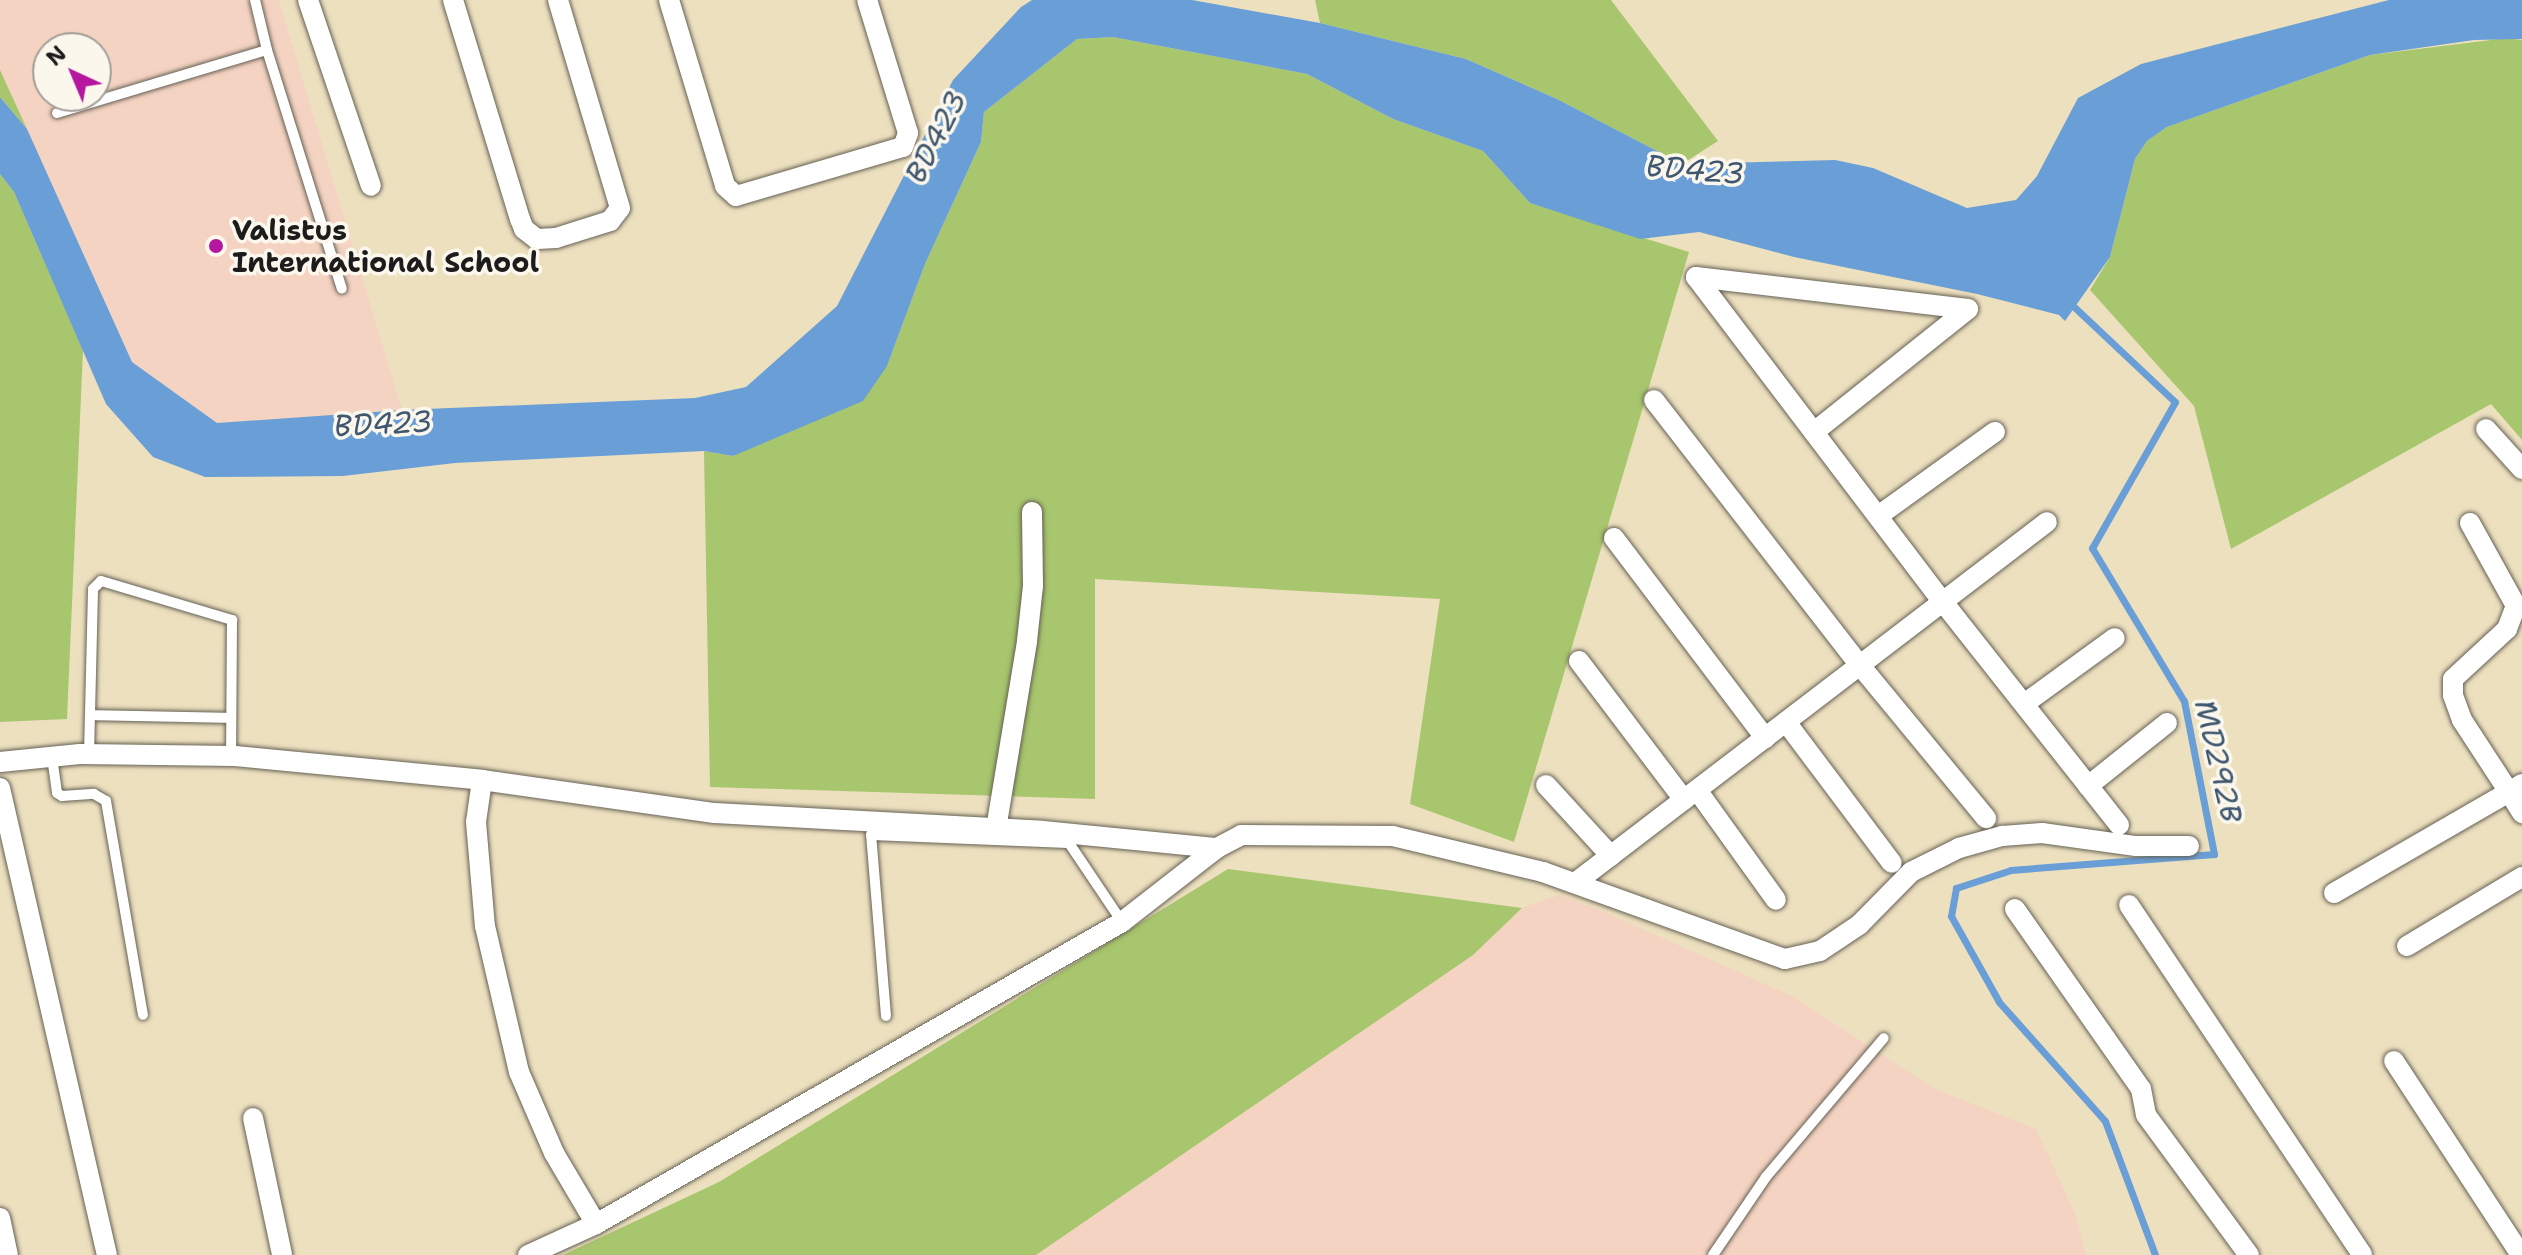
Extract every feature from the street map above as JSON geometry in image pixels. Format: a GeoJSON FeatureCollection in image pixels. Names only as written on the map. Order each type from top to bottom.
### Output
{"type":"FeatureCollection","features":[{"type":"Feature","properties":{"kind":"street"},"geometry":{"type":"LineString","coordinates":[[308,0],[371,186]]}},
{"type":"Feature","properties":{"kind":"street"},"geometry":{"type":"LineString","coordinates":[[453,0],[520,219],[524,229],[537,239],[556,238],[610,221],[620,208],[558,0]]}},
{"type":"Feature","properties":{"kind":"street"},"geometry":{"type":"LineString","coordinates":[[669,0],[725,186],[736,196],[903,147],[907,142],[908,133],[867,0]]}},
{"type":"Feature","properties":{"kind":"street"},"geometry":{"type":"LineString","coordinates":[[1814,432],[1968,309],[1696,277],[1943,602],[2119,825]]}},
{"type":"Feature","properties":{"kind":"street"},"geometry":{"type":"LineString","coordinates":[[1654,400],[1859,664],[1986,818]]}},
{"type":"Feature","properties":{"kind":"street"},"geometry":{"type":"LineString","coordinates":[[2486,429],[2522,469]]}},
{"type":"Feature","properties":{"kind":"street"},"geometry":{"type":"LineString","coordinates":[[1878,516],[1995,432]]}},
{"type":"Feature","properties":{"kind":"street"},"geometry":{"type":"LineString","coordinates":[[996,829],[1027,641],[1033,586],[1032,512]]}},
{"type":"Feature","properties":{"kind":"street"},"geometry":{"type":"LineString","coordinates":[[1575,883],[2047,522]]}},
{"type":"Feature","properties":{"kind":"street"},"geometry":{"type":"LineString","coordinates":[[2470,523],[2516,606],[2507,629],[2453,679],[2453,695],[2462,720],[2516,788],[2522,813]]}},
{"type":"Feature","properties":{"kind":"street"},"geometry":{"type":"LineString","coordinates":[[1614,538],[1765,738]]}},
{"type":"Feature","properties":{"kind":"street"},"geometry":{"type":"LineString","coordinates":[[2024,704],[2115,638]]}},
{"type":"Feature","properties":{"kind":"street"},"geometry":{"type":"LineString","coordinates":[[1579,661],[1776,900]]}},
{"type":"Feature","properties":{"kind":"street"},"geometry":{"type":"LineString","coordinates":[[1786,722],[1892,863]]}},
{"type":"Feature","properties":{"kind":"street"},"geometry":{"type":"LineString","coordinates":[[2088,786],[2167,723]]}},
{"type":"Feature","properties":{"kind":"street"},"geometry":{"type":"LineString","coordinates":[[0,762],[89,755],[231,756],[482,780],[715,813],[921,831],[996,829],[1217,848]]}},
{"type":"Feature","properties":{"kind":"street"},"geometry":{"type":"LineString","coordinates":[[482,780],[476,822],[485,926],[519,1072],[554,1153],[596,1224]]}},
{"type":"Feature","properties":{"kind":"street"},"geometry":{"type":"LineString","coordinates":[[1546,785],[1611,856]]}},
{"type":"Feature","properties":{"kind":"street"},"geometry":{"type":"LineString","coordinates":[[0,788],[107,1255]]}},
{"type":"Feature","properties":{"kind":"street"},"geometry":{"type":"LineString","coordinates":[[2334,893],[2516,788]]}},
{"type":"Feature","properties":{"kind":"street"},"geometry":{"type":"LineString","coordinates":[[528,1255],[596,1224],[1122,922],[1217,848],[1241,835],[1393,836],[1543,872],[1785,959],[1820,951],[1859,925],[1911,872],[1959,848],[2002,836],[2042,833],[2136,846],[2189,846]]}},
{"type":"Feature","properties":{"kind":"street"},"geometry":{"type":"LineString","coordinates":[[2407,946],[2522,877]]}},
{"type":"Feature","properties":{"kind":"street"},"geometry":{"type":"LineString","coordinates":[[2129,905],[2362,1255]]}},
{"type":"Feature","properties":{"kind":"street"},"geometry":{"type":"LineString","coordinates":[[2015,909],[2141,1089],[2146,1115],[2249,1255]]}},
{"type":"Feature","properties":{"kind":"street"},"geometry":{"type":"LineString","coordinates":[[2394,1061],[2522,1255]]}},
{"type":"Feature","properties":{"kind":"street"},"geometry":{"type":"LineString","coordinates":[[253,1118],[282,1255]]}},
{"type":"Feature","properties":{"kind":"street"},"geometry":{"type":"LineString","coordinates":[[0,1218],[8,1255]]}},
{"type":"Feature","properties":{"kind":"lane"},"geometry":{"type":"LineString","coordinates":[[255,0],[267,50],[342,289]]}},
{"type":"Feature","properties":{"kind":"lane"},"geometry":{"type":"LineString","coordinates":[[57,113],[267,50]]}},
{"type":"Feature","properties":{"kind":"lane"},"geometry":{"type":"LineString","coordinates":[[89,755],[93,589],[101,581],[232,620],[231,756]]}},
{"type":"Feature","properties":{"kind":"lane"},"geometry":{"type":"LineString","coordinates":[[90,715],[231,718]]}},
{"type":"Feature","properties":{"kind":"lane"},"geometry":{"type":"LineString","coordinates":[[52,756],[57,793],[62,796],[94,794],[106,801],[143,1015]]}},
{"type":"Feature","properties":{"kind":"lane"},"geometry":{"type":"LineString","coordinates":[[886,1016],[871,835],[921,831],[1069,843],[1122,922]]}},
{"type":"Feature","properties":{"kind":"lane"},"geometry":{"type":"LineString","coordinates":[[1713,1255],[1766,1177],[1884,1038]]}},
{"type":"Feature","properties":{"kind":"shaded area","name":"Valistus International School"},"geometry":{"type":"Polygon","coordinates":[[[0,0],[279,0],[402,410],[217,423],[132,362],[0,70],[0,0]]]}},
{"type":"Feature","properties":{"kind":"shaded area"},"geometry":{"type":"Polygon","coordinates":[[[1559,895],[1609,914],[1794,997],[1933,1088],[2036,1129],[2075,1213],[2086,1255],[1036,1255],[1473,955],[1522,908],[1559,895]]]}},
{"type":"Feature","properties":{"kind":"green space"},"geometry":{"type":"Polygon","coordinates":[[[1315,0],[1611,0],[1718,141],[1682,164],[1557,99],[1466,59],[1320,23],[1315,0]]]}},
{"type":"Feature","properties":{"kind":"green space"},"geometry":{"type":"Polygon","coordinates":[[[1113,37],[1307,74],[1393,119],[1483,151],[1530,203],[1689,252],[1514,842],[1410,804],[1440,599],[1095,579],[1095,799],[710,787],[704,451],[733,456],[887,366],[925,264],[981,142],[984,112],[1077,39],[1113,37]]]}},
{"type":"Feature","properties":{"kind":"green space"},"geometry":{"type":"Polygon","coordinates":[[[2507,38],[2522,40],[2522,440],[2491,404],[2231,549],[2194,406],[2090,290],[2110,257],[2135,159],[2147,141],[2167,127],[2370,55],[2507,38]]]}},
{"type":"Feature","properties":{"kind":"green space"},"geometry":{"type":"Polygon","coordinates":[[[0,70],[27,129],[0,97],[0,70]]]}},
{"type":"Feature","properties":{"kind":"green space"},"geometry":{"type":"Polygon","coordinates":[[[0,174],[14,192],[83,350],[67,719],[0,722],[0,174]]]}},
{"type":"Feature","properties":{"kind":"green space"},"geometry":{"type":"Polygon","coordinates":[[[1228,869],[1522,908],[1473,955],[1036,1255],[563,1255],[719,1182],[1228,869]]]}},
{"type":"Feature","properties":{"kind":"water","name":"BD423"},"geometry":{"type":"Polygon","coordinates":[[[1032,0],[1192,0],[1320,23],[1466,59],[1557,99],[1682,164],[1835,160],[1873,168],[1967,208],[2016,200],[2037,176],[2078,98],[2141,64],[2389,0],[2522,0],[2522,39],[2474,40],[2370,55],[2167,127],[2147,141],[2135,159],[2110,257],[2065,321],[2059,315],[1977,294],[1794,257],[1699,232],[1640,239],[1530,203],[1483,151],[1393,119],[1307,74],[1113,37],[1077,39],[984,112],[981,142],[925,264],[887,366],[863,401],[733,456],[704,451],[455,463],[343,476],[205,477],[153,457],[106,404],[14,192],[0,174],[0,97],[27,129],[132,362],[217,423],[402,410],[695,398],[746,387],[837,306],[953,80],[1021,7],[1032,0]]]}},
{"type":"Feature","properties":{"kind":"waterway","name":"MD292B"},"geometry":{"type":"LineString","coordinates":[[2070,303],[2175,402],[2092,548],[2184,701],[2214,854],[2011,870],[1956,888],[1951,916],[1999,1002],[2105,1121],[2155,1255]]}},
{"type":"Feature","properties":{"kind":"place","name":"Valistus International School"},"geometry":{"type":"Point","coordinates":[216,246]}}]}
